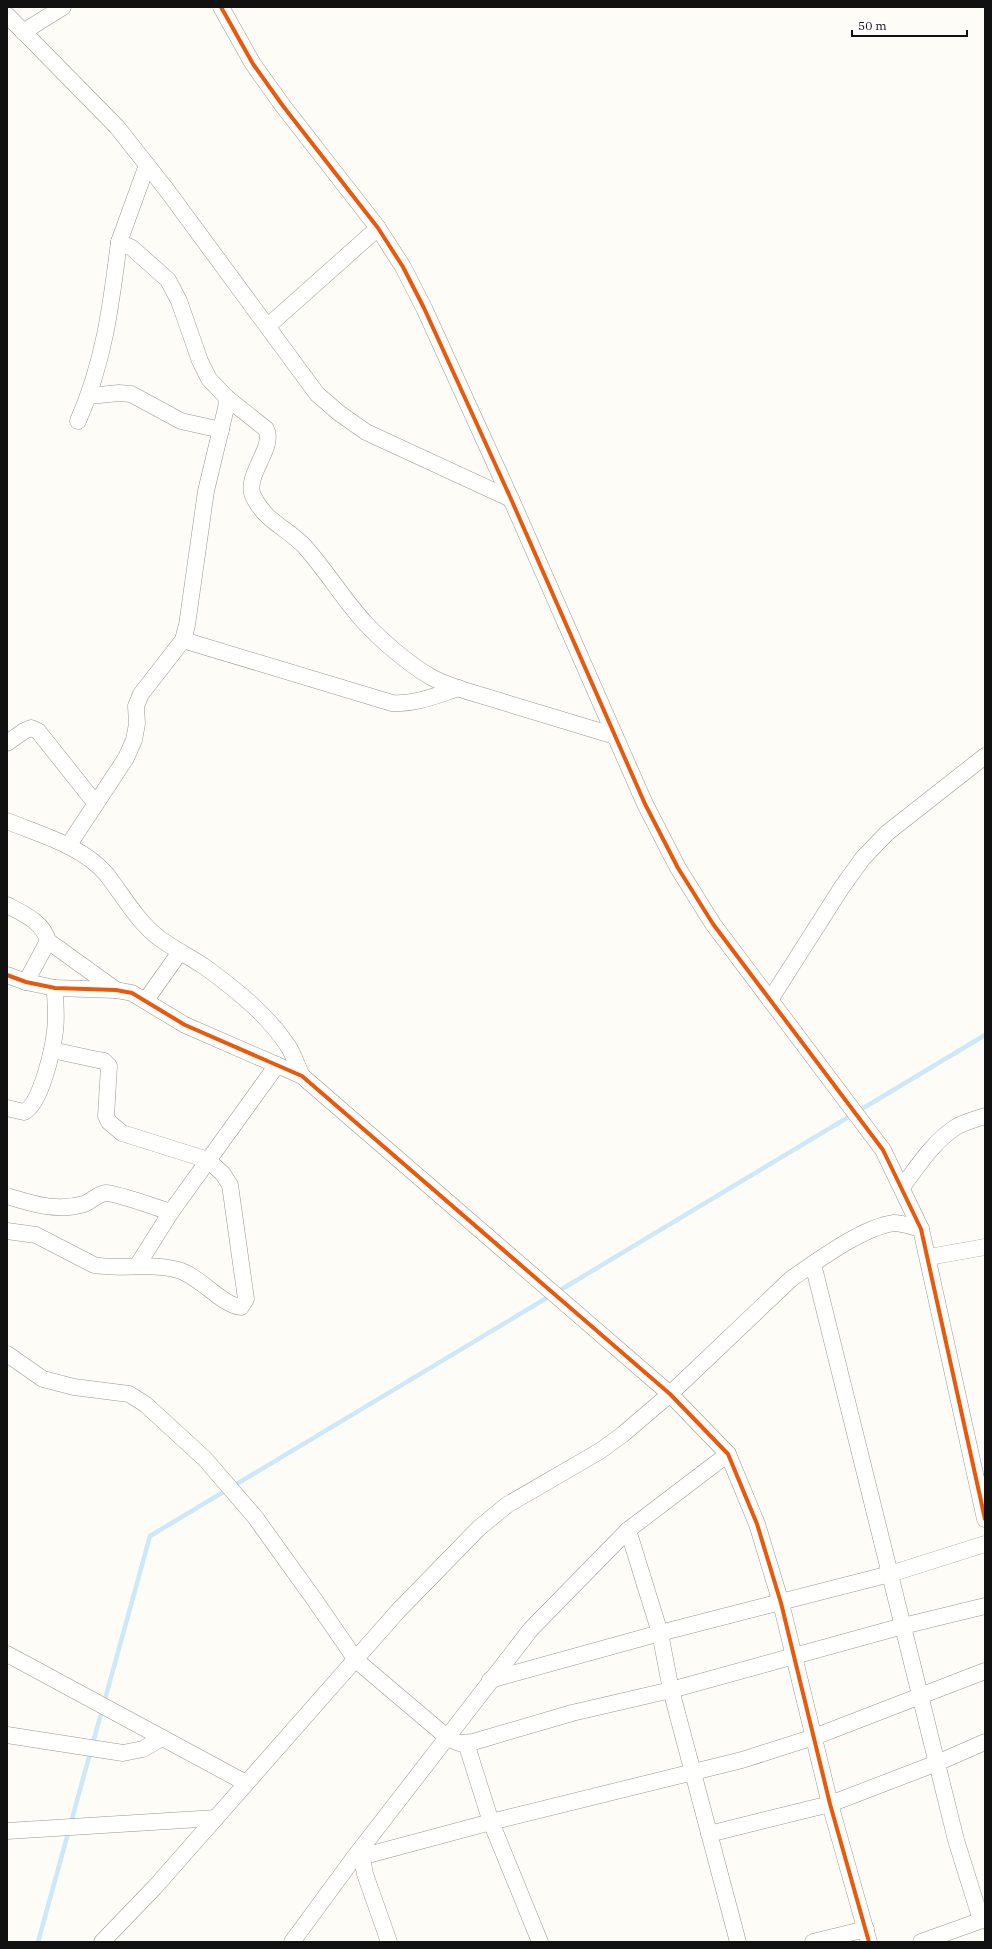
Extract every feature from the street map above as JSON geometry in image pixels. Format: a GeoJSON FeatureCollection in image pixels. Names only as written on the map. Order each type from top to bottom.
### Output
{"type":"FeatureCollection","features":[{"type":"Feature","properties":{"kind":"street"},"geometry":{"type":"LineString","coordinates":[[23,32],[63,7]]}},
{"type":"Feature","properties":{"kind":"street"},"geometry":{"type":"LineString","coordinates":[[220,7],[253,64],[278,100],[378,228],[403,267],[424,308],[511,499],[645,804],[678,868],[713,924],[883,1150],[902,1187],[921,1229],[929,1257],[944,1336],[980,1466],[985,1519]]}},
{"type":"Feature","properties":{"kind":"street"},"geometry":{"type":"LineString","coordinates":[[7,15],[117,127],[268,326],[317,394],[339,413],[366,432],[511,499]]}},
{"type":"Feature","properties":{"kind":"street"},"geometry":{"type":"LineString","coordinates":[[78,421],[90,396],[110,318],[119,242],[147,165]]}},
{"type":"Feature","properties":{"kind":"street"},"geometry":{"type":"LineString","coordinates":[[268,326],[378,228]]}},
{"type":"Feature","properties":{"kind":"street"},"geometry":{"type":"LineString","coordinates":[[119,242],[132,248],[168,280],[179,301],[200,361],[209,379],[227,398],[266,430],[268,434],[268,442],[253,478],[253,496],[266,516],[291,534],[305,547],[366,624],[395,650],[431,676],[459,688],[615,736]]}},
{"type":"Feature","properties":{"kind":"street"},"geometry":{"type":"LineString","coordinates":[[90,396],[119,393],[131,394],[181,421],[221,430]]}},
{"type":"Feature","properties":{"kind":"street"},"geometry":{"type":"LineString","coordinates":[[68,846],[126,758],[134,740],[137,724],[136,706],[140,694],[183,640],[188,625],[206,491],[227,398]]}},
{"type":"Feature","properties":{"kind":"street"},"geometry":{"type":"LineString","coordinates":[[183,640],[392,703],[405,704],[416,702],[459,688]]}},
{"type":"Feature","properties":{"kind":"street"},"geometry":{"type":"LineString","coordinates":[[7,743],[31,728],[38,732],[96,804]]}},
{"type":"Feature","properties":{"kind":"street"},"geometry":{"type":"LineString","coordinates":[[770,1000],[842,887],[863,858],[887,833],[985,756]]}},
{"type":"Feature","properties":{"kind":"street"},"geometry":{"type":"LineString","coordinates":[[7,821],[68,846],[90,859],[107,875],[123,899],[158,937],[204,967],[245,998],[279,1033],[289,1047],[302,1076]]}},
{"type":"Feature","properties":{"kind":"street"},"geometry":{"type":"LineString","coordinates":[[7,905],[27,916],[40,925],[46,932],[48,941],[26,982]]}},
{"type":"Feature","properties":{"kind":"street"},"geometry":{"type":"LineString","coordinates":[[48,941],[116,990]]}},
{"type":"Feature","properties":{"kind":"street"},"geometry":{"type":"LineString","coordinates":[[146,1000],[180,952]]}},
{"type":"Feature","properties":{"kind":"street"},"geometry":{"type":"LineString","coordinates":[[7,975],[26,982],[55,988],[116,990],[132,993],[146,1000],[185,1025],[302,1076],[670,1394],[728,1454],[757,1524],[781,1603],[793,1658],[830,1804],[868,1936],[813,1942]]}},
{"type":"Feature","properties":{"kind":"street"},"geometry":{"type":"LineString","coordinates":[[7,1108],[24,1112],[28,1110],[36,1099],[52,1050],[55,1029],[55,988]]}},
{"type":"Feature","properties":{"kind":"street"},"geometry":{"type":"LineString","coordinates":[[7,1231],[36,1235],[94,1265],[104,1267],[137,1266],[178,1270],[207,1286],[233,1306],[241,1307],[246,1299],[230,1186],[222,1174],[208,1160],[122,1133],[114,1128],[106,1116],[108,1066],[104,1061],[52,1050]]}},
{"type":"Feature","properties":{"kind":"street"},"geometry":{"type":"LineString","coordinates":[[137,1266],[171,1212],[277,1065]]}},
{"type":"Feature","properties":{"kind":"street"},"geometry":{"type":"LineString","coordinates":[[902,1187],[933,1147],[946,1134],[958,1126],[985,1116]]}},
{"type":"Feature","properties":{"kind":"street"},"geometry":{"type":"LineString","coordinates":[[7,1196],[36,1205],[54,1208],[87,1203],[101,1194],[107,1193],[171,1212]]}},
{"type":"Feature","properties":{"kind":"street"},"geometry":{"type":"LineString","coordinates":[[102,1942],[155,1887],[398,1611],[485,1524],[507,1505],[600,1451],[622,1435],[670,1394],[791,1279],[813,1264],[872,1229],[895,1223],[921,1229]]}},
{"type":"Feature","properties":{"kind":"street"},"geometry":{"type":"LineString","coordinates":[[929,1257],[985,1247]]}},
{"type":"Feature","properties":{"kind":"street"},"geometry":{"type":"LineString","coordinates":[[813,1264],[956,1840],[983,1919],[921,1942]]}},
{"type":"Feature","properties":{"kind":"street"},"geometry":{"type":"LineString","coordinates":[[7,1354],[43,1379],[74,1387],[129,1394],[146,1404],[205,1459],[255,1517],[356,1660],[448,1738],[459,1743],[466,1743],[572,1713],[672,1690],[793,1658],[903,1626],[985,1606]]}},
{"type":"Feature","properties":{"kind":"street"},"geometry":{"type":"LineString","coordinates":[[297,1940],[490,1680],[531,1629],[628,1530],[728,1454]]}},
{"type":"Feature","properties":{"kind":"street"},"geometry":{"type":"LineString","coordinates":[[628,1530],[660,1633],[672,1690],[738,1942]]}},
{"type":"Feature","properties":{"kind":"street"},"geometry":{"type":"LineString","coordinates":[[490,1680],[660,1633],[890,1574],[985,1544]]}},
{"type":"Feature","properties":{"kind":"street"},"geometry":{"type":"LineString","coordinates":[[7,1654],[246,1783]]}},
{"type":"Feature","properties":{"kind":"street"},"geometry":{"type":"LineString","coordinates":[[357,1858],[491,1822],[742,1760],[814,1737],[985,1671]]}},
{"type":"Feature","properties":{"kind":"street"},"geometry":{"type":"LineString","coordinates":[[7,1735],[123,1753],[142,1749],[162,1738]]}},
{"type":"Feature","properties":{"kind":"street"},"geometry":{"type":"LineString","coordinates":[[709,1834],[830,1804],[937,1763],[985,1742]]}},
{"type":"Feature","properties":{"kind":"street"},"geometry":{"type":"LineString","coordinates":[[466,1743],[491,1822],[540,1942]]}},
{"type":"Feature","properties":{"kind":"street"},"geometry":{"type":"LineString","coordinates":[[7,1831],[216,1818]]}},
{"type":"Feature","properties":{"kind":"street"},"geometry":{"type":"LineString","coordinates":[[357,1858],[365,1874],[389,1942]]}},
{"type":"Feature","properties":{"kind":"waterway"},"geometry":{"type":"LineString","coordinates":[[557,1292],[985,1035]]}},
{"type":"Feature","properties":{"kind":"waterway"},"geometry":{"type":"LineString","coordinates":[[38,1942],[150,1536],[550,1296]]}},
{"type":"Feature","properties":{"kind":"cycle path"},"geometry":{"type":"LineString","coordinates":[[221,7],[253,64],[283,106],[378,228],[403,267],[424,308],[511,499],[645,804],[678,868],[713,924],[883,1150],[921,1229],[985,1519]]}},
{"type":"Feature","properties":{"kind":"cycle path"},"geometry":{"type":"LineString","coordinates":[[7,975],[26,982],[55,988],[116,990],[132,993],[185,1025],[302,1076],[670,1394],[728,1454],[757,1524],[781,1603],[830,1804],[869,1942]]}}]}
